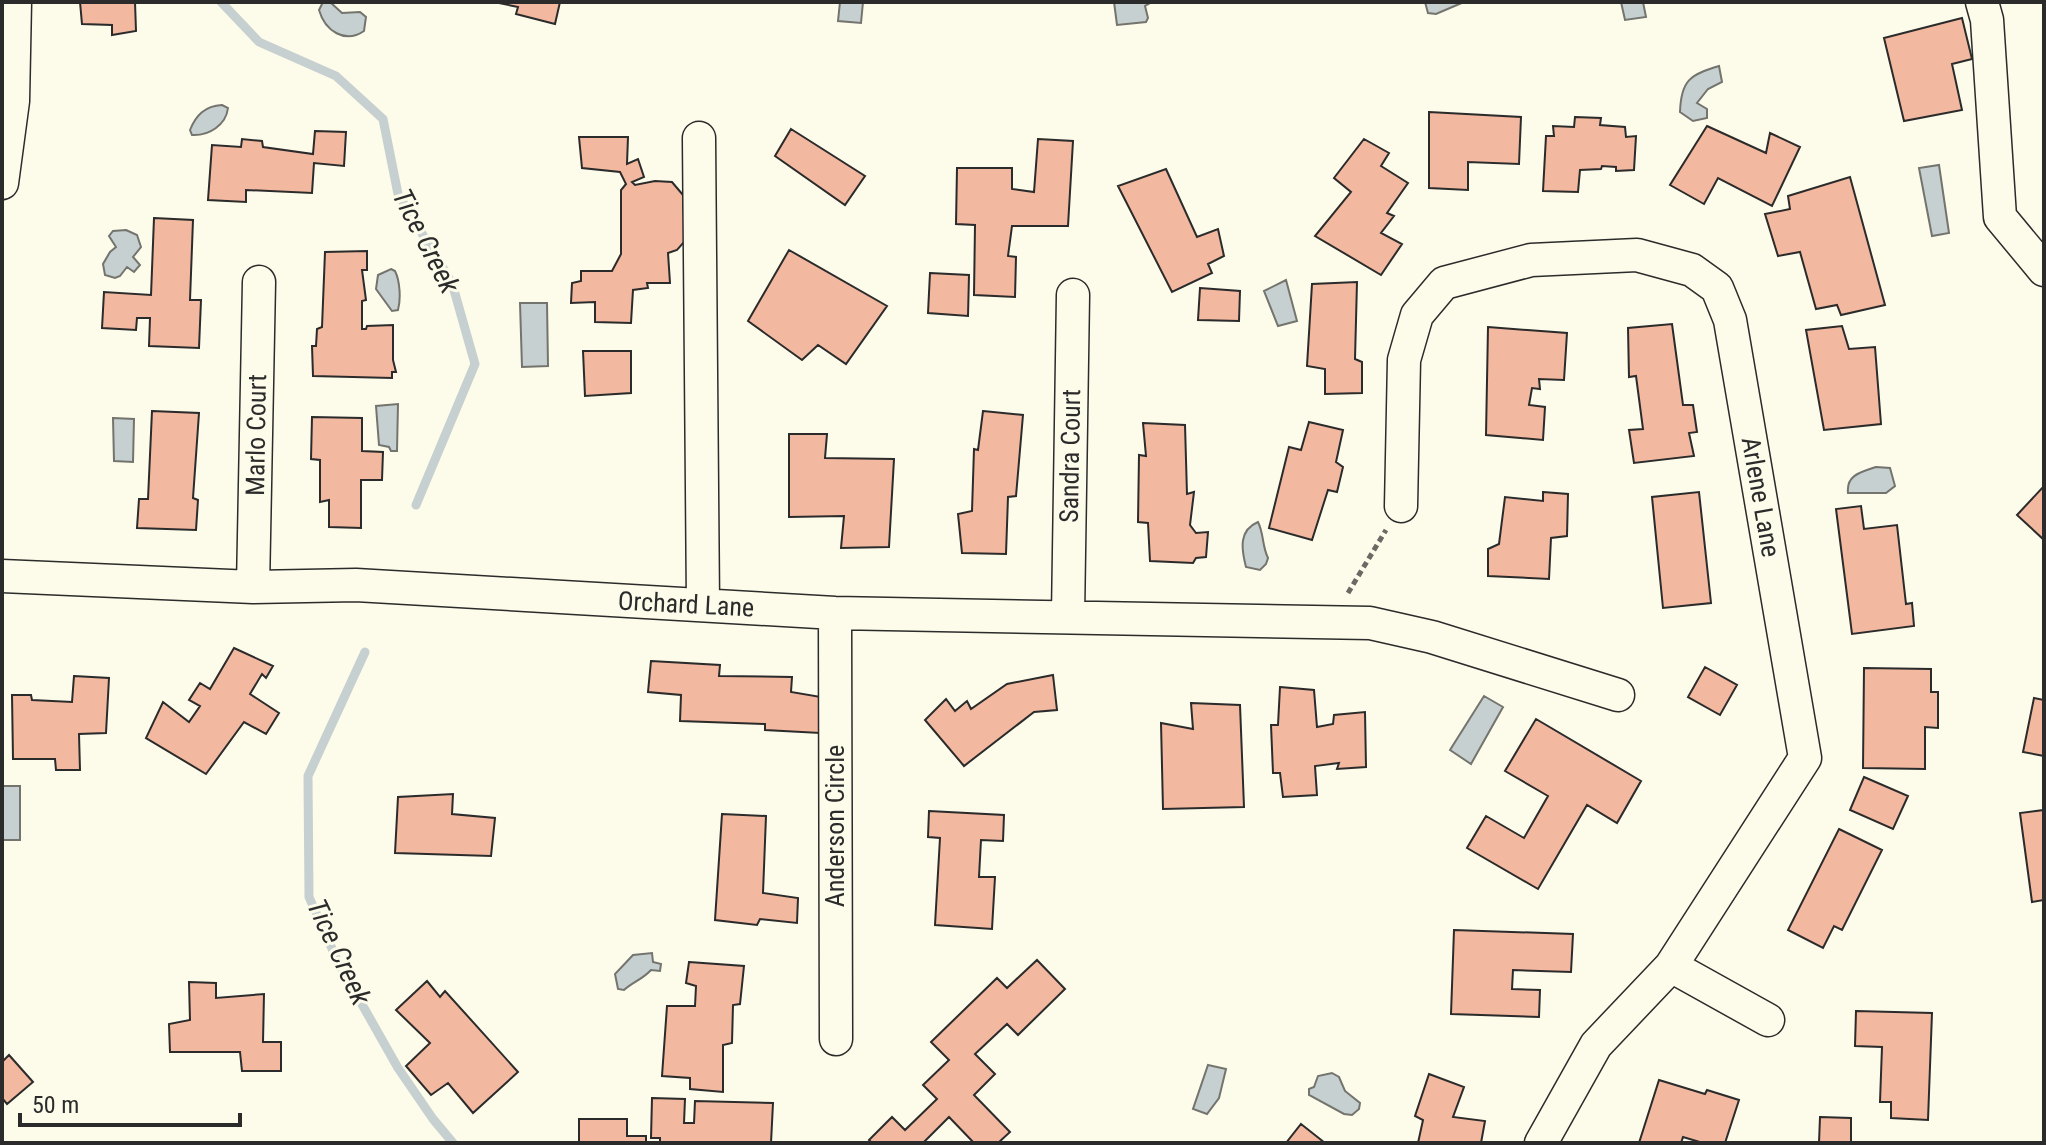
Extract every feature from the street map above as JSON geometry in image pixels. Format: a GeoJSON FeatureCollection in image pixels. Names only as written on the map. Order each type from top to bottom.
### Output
{"type":"FeatureCollection","features":[{"type":"Feature","properties":{"kind":"street"},"geometry":{"type":"LineString","coordinates":[[2,183],[13,101],[15,2]]}},
{"type":"Feature","properties":{"kind":"street"},"geometry":{"type":"LineString","coordinates":[[1982,2],[1987,20],[2000,217],[2044,270]]}},
{"type":"Feature","properties":{"kind":"street"},"geometry":{"type":"LineString","coordinates":[[699,138],[703,605]]}},
{"type":"Feature","properties":{"kind":"street","name":"Arlene Lane"},"geometry":{"type":"LineString","coordinates":[[1401,506],[1404,360],[1417,315],[1444,283],[1531,260],[1637,255],[1692,270],[1717,288],[1730,320],[1805,758],[1671,966],[1596,1045],[1541,1143]]}},
{"type":"Feature","properties":{"kind":"street","name":"Marlo Court"},"geometry":{"type":"LineString","coordinates":[[253,587],[259,282]]}},
{"type":"Feature","properties":{"kind":"street","name":"Sandra Court"},"geometry":{"type":"LineString","coordinates":[[1068,616],[1073,295]]}},
{"type":"Feature","properties":{"kind":"street","name":"Orchard Lane"},"geometry":{"type":"LineString","coordinates":[[2,576],[253,587],[356,585],[835,613],[1370,623],[1432,637],[1618,695]]}},
{"type":"Feature","properties":{"kind":"street","name":"Anderson Circle"},"geometry":{"type":"LineString","coordinates":[[835,613],[836,1039]]}},
{"type":"Feature","properties":{"kind":"street"},"geometry":{"type":"LineString","coordinates":[[1671,966],[1768,1020]]}},
{"type":"Feature","properties":{"kind":"path"},"geometry":{"type":"LineString","coordinates":[[1330,622],[1401,506]]}},
{"type":"Feature","properties":{"kind":"shaded area"},"geometry":{"type":"Polygon","coordinates":[[[323,2],[330,2],[342,13],[360,12],[366,17],[364,31],[343,36],[331,29],[319,10],[323,2]]]}},
{"type":"Feature","properties":{"kind":"shaded area"},"geometry":{"type":"Polygon","coordinates":[[[840,2],[863,2],[861,23],[838,21],[840,2]]]}},
{"type":"Feature","properties":{"kind":"shaded area"},"geometry":{"type":"Polygon","coordinates":[[[1114,2],[1152,2],[1145,6],[1146,22],[1117,25],[1114,2]]]}},
{"type":"Feature","properties":{"kind":"shaded area"},"geometry":{"type":"Polygon","coordinates":[[[1425,2],[1464,2],[1436,14],[1428,13],[1425,2]]]}},
{"type":"Feature","properties":{"kind":"shaded area"},"geometry":{"type":"Polygon","coordinates":[[[1621,2],[1643,2],[1646,17],[1625,20],[1621,2]]]}},
{"type":"Feature","properties":{"kind":"shaded area"},"geometry":{"type":"Polygon","coordinates":[[[1719,66],[1722,82],[1708,89],[1697,103],[1707,109],[1707,118],[1693,121],[1680,112],[1685,86],[1694,76],[1719,66]]]}},
{"type":"Feature","properties":{"kind":"shaded area"},"geometry":{"type":"Polygon","coordinates":[[[222,105],[228,108],[227,114],[216,128],[205,134],[192,135],[190,130],[198,116],[206,109],[222,105]]]}},
{"type":"Feature","properties":{"kind":"shaded area"},"geometry":{"type":"Polygon","coordinates":[[[1939,165],[1949,233],[1932,236],[1919,168],[1939,165]]]}},
{"type":"Feature","properties":{"kind":"shaded area"},"geometry":{"type":"Polygon","coordinates":[[[126,230],[137,235],[141,247],[133,257],[140,265],[134,272],[127,267],[115,278],[105,275],[103,264],[116,247],[109,236],[113,231],[126,230]]]}},
{"type":"Feature","properties":{"kind":"shaded area"},"geometry":{"type":"Polygon","coordinates":[[[391,269],[397,275],[400,295],[398,310],[392,311],[376,289],[378,275],[391,269]]]}},
{"type":"Feature","properties":{"kind":"shaded area"},"geometry":{"type":"Polygon","coordinates":[[[1286,280],[1297,321],[1278,326],[1264,291],[1286,280]]]}},
{"type":"Feature","properties":{"kind":"shaded area"},"geometry":{"type":"Polygon","coordinates":[[[520,303],[547,303],[548,366],[522,367],[520,303]]]}},
{"type":"Feature","properties":{"kind":"shaded area"},"geometry":{"type":"Polygon","coordinates":[[[398,404],[397,451],[391,451],[389,447],[379,445],[376,406],[398,404]]]}},
{"type":"Feature","properties":{"kind":"shaded area"},"geometry":{"type":"Polygon","coordinates":[[[113,418],[134,419],[133,462],[114,461],[113,418]]]}},
{"type":"Feature","properties":{"kind":"shaded area"},"geometry":{"type":"Polygon","coordinates":[[[1876,467],[1890,468],[1895,486],[1886,493],[1848,493],[1852,478],[1876,467]]]}},
{"type":"Feature","properties":{"kind":"shaded area"},"geometry":{"type":"Polygon","coordinates":[[[1258,522],[1268,558],[1260,570],[1246,567],[1243,547],[1247,530],[1258,522]]]}},
{"type":"Feature","properties":{"kind":"shaded area"},"geometry":{"type":"Polygon","coordinates":[[[1484,696],[1503,707],[1471,764],[1450,750],[1484,696]]]}},
{"type":"Feature","properties":{"kind":"shaded area"},"geometry":{"type":"Polygon","coordinates":[[[2,786],[20,786],[20,840],[2,840],[2,786]]]}},
{"type":"Feature","properties":{"kind":"shaded area"},"geometry":{"type":"Polygon","coordinates":[[[652,953],[653,962],[661,964],[660,971],[651,970],[624,990],[618,989],[615,974],[633,955],[652,953]]]}},
{"type":"Feature","properties":{"kind":"shaded area"},"geometry":{"type":"Polygon","coordinates":[[[1208,1065],[1226,1069],[1219,1098],[1207,1114],[1193,1109],[1208,1065]]]}},
{"type":"Feature","properties":{"kind":"shaded area"},"geometry":{"type":"Polygon","coordinates":[[[1332,1073],[1339,1077],[1345,1091],[1360,1103],[1359,1109],[1352,1115],[1344,1114],[1309,1095],[1309,1089],[1314,1087],[1318,1076],[1332,1073]]]}},
{"type":"Feature","properties":{"kind":"building"},"geometry":{"type":"Polygon","coordinates":[[[80,2],[135,2],[136,31],[112,35],[112,25],[82,24],[80,2]]]}},
{"type":"Feature","properties":{"kind":"building"},"geometry":{"type":"Polygon","coordinates":[[[494,2],[560,2],[555,24],[516,14],[518,7],[494,2]]]}},
{"type":"Feature","properties":{"kind":"building"},"geometry":{"type":"Polygon","coordinates":[[[1962,18],[1972,59],[1952,64],[1962,110],[1904,121],[1884,38],[1962,18]]]}},
{"type":"Feature","properties":{"kind":"building"},"geometry":{"type":"Polygon","coordinates":[[[1429,112],[1521,117],[1519,164],[1468,162],[1468,190],[1429,188],[1429,112]]]}},
{"type":"Feature","properties":{"kind":"building"},"geometry":{"type":"Polygon","coordinates":[[[1575,117],[1601,118],[1600,125],[1625,127],[1626,137],[1636,136],[1634,170],[1616,171],[1616,167],[1602,166],[1601,169],[1580,170],[1578,192],[1543,191],[1546,136],[1554,136],[1553,126],[1574,127],[1575,117]]]}},
{"type":"Feature","properties":{"kind":"building"},"geometry":{"type":"Polygon","coordinates":[[[1707,126],[1766,153],[1770,133],[1800,147],[1772,206],[1718,178],[1704,204],[1670,185],[1707,126]]]}},
{"type":"Feature","properties":{"kind":"building"},"geometry":{"type":"Polygon","coordinates":[[[791,129],[865,176],[845,205],[775,156],[791,129]]]}},
{"type":"Feature","properties":{"kind":"building"},"geometry":{"type":"Polygon","coordinates":[[[315,131],[346,132],[344,166],[314,163],[312,193],[246,190],[246,202],[208,200],[212,145],[241,147],[242,139],[262,141],[263,147],[313,154],[315,131]]]}},
{"type":"Feature","properties":{"kind":"building"},"geometry":{"type":"Polygon","coordinates":[[[579,137],[628,137],[627,164],[638,159],[644,177],[632,182],[635,185],[672,182],[683,195],[685,241],[677,250],[668,253],[670,283],[647,283],[648,288],[633,290],[631,323],[595,322],[595,302],[571,303],[572,283],[581,281],[581,271],[612,271],[621,254],[621,190],[626,184],[620,172],[582,168],[579,137]]]}},
{"type":"Feature","properties":{"kind":"building"},"geometry":{"type":"Polygon","coordinates":[[[1038,139],[1073,141],[1068,226],[1012,226],[1008,256],[1016,257],[1015,297],[974,295],[975,225],[956,224],[957,168],[1012,168],[1012,189],[1034,192],[1038,139]]]}},
{"type":"Feature","properties":{"kind":"building"},"geometry":{"type":"Polygon","coordinates":[[[1364,139],[1389,153],[1381,166],[1408,183],[1387,213],[1394,216],[1381,233],[1402,244],[1381,275],[1315,236],[1351,192],[1334,178],[1364,139]]]}},
{"type":"Feature","properties":{"kind":"building"},"geometry":{"type":"Polygon","coordinates":[[[1166,169],[1197,237],[1218,229],[1224,256],[1208,264],[1212,273],[1172,292],[1118,186],[1166,169]]]}},
{"type":"Feature","properties":{"kind":"building"},"geometry":{"type":"Polygon","coordinates":[[[1850,177],[1885,305],[1841,315],[1837,305],[1816,309],[1800,252],[1778,256],[1765,214],[1790,209],[1788,196],[1850,177]]]}},
{"type":"Feature","properties":{"kind":"building"},"geometry":{"type":"Polygon","coordinates":[[[154,218],[193,220],[190,300],[201,300],[199,348],[149,346],[150,318],[137,318],[136,330],[102,328],[104,292],[151,295],[154,218]]]}},
{"type":"Feature","properties":{"kind":"building"},"geometry":{"type":"Polygon","coordinates":[[[789,250],[887,306],[846,364],[818,345],[802,360],[748,321],[789,250]]]}},
{"type":"Feature","properties":{"kind":"building"},"geometry":{"type":"Polygon","coordinates":[[[367,251],[367,270],[362,270],[366,300],[362,301],[362,329],[393,325],[396,372],[392,372],[392,378],[313,376],[312,346],[316,346],[317,329],[322,327],[325,252],[367,251]]]}},
{"type":"Feature","properties":{"kind":"building"},"geometry":{"type":"Polygon","coordinates":[[[930,273],[969,275],[968,316],[928,313],[930,273]]]}},
{"type":"Feature","properties":{"kind":"building"},"geometry":{"type":"Polygon","coordinates":[[[1357,282],[1355,359],[1362,362],[1362,393],[1325,394],[1325,369],[1307,366],[1312,284],[1357,282]]]}},
{"type":"Feature","properties":{"kind":"building"},"geometry":{"type":"Polygon","coordinates":[[[1200,288],[1240,291],[1239,321],[1198,320],[1200,288]]]}},
{"type":"Feature","properties":{"kind":"building"},"geometry":{"type":"Polygon","coordinates":[[[1672,324],[1683,405],[1693,405],[1697,432],[1689,433],[1694,456],[1634,463],[1629,430],[1643,429],[1636,376],[1629,377],[1628,328],[1672,324]]]}},
{"type":"Feature","properties":{"kind":"building"},"geometry":{"type":"Polygon","coordinates":[[[1842,326],[1849,349],[1875,347],[1881,424],[1824,430],[1806,330],[1842,326]]]}},
{"type":"Feature","properties":{"kind":"building"},"geometry":{"type":"Polygon","coordinates":[[[1488,327],[1567,333],[1564,380],[1539,379],[1540,389],[1532,388],[1529,405],[1545,407],[1543,440],[1486,435],[1488,327]]]}},
{"type":"Feature","properties":{"kind":"building"},"geometry":{"type":"Polygon","coordinates":[[[583,351],[631,351],[631,393],[585,396],[583,351]]]}},
{"type":"Feature","properties":{"kind":"building"},"geometry":{"type":"Polygon","coordinates":[[[152,411],[199,413],[193,498],[198,500],[196,530],[137,528],[139,499],[148,499],[152,411]]]}},
{"type":"Feature","properties":{"kind":"building"},"geometry":{"type":"Polygon","coordinates":[[[983,411],[1023,415],[1016,496],[1008,497],[1006,554],[962,553],[958,514],[972,511],[974,449],[978,450],[983,411]]]}},
{"type":"Feature","properties":{"kind":"building"},"geometry":{"type":"Polygon","coordinates":[[[312,417],[362,418],[362,451],[383,452],[382,480],[361,480],[361,528],[329,527],[329,500],[320,502],[320,460],[311,459],[312,417]]]}},
{"type":"Feature","properties":{"kind":"building"},"geometry":{"type":"Polygon","coordinates":[[[1309,422],[1343,430],[1336,462],[1343,467],[1337,492],[1328,490],[1312,540],[1269,528],[1289,447],[1301,450],[1309,422]]]}},
{"type":"Feature","properties":{"kind":"building"},"geometry":{"type":"Polygon","coordinates":[[[1143,423],[1185,425],[1187,494],[1194,492],[1190,525],[1196,533],[1208,532],[1206,557],[1196,558],[1193,563],[1150,561],[1148,523],[1138,522],[1139,455],[1146,456],[1143,423]]]}},
{"type":"Feature","properties":{"kind":"building"},"geometry":{"type":"Polygon","coordinates":[[[789,434],[827,434],[825,458],[894,459],[889,547],[841,548],[844,516],[789,517],[789,434]]]}},
{"type":"Feature","properties":{"kind":"building"},"geometry":{"type":"Polygon","coordinates":[[[2044,486],[2044,538],[2043,539],[2017,515],[2044,486]]]}},
{"type":"Feature","properties":{"kind":"building"},"geometry":{"type":"Polygon","coordinates":[[[1543,492],[1568,494],[1567,536],[1551,538],[1549,579],[1488,576],[1488,549],[1499,544],[1505,497],[1543,501],[1543,492]]]}},
{"type":"Feature","properties":{"kind":"building"},"geometry":{"type":"Polygon","coordinates":[[[1699,492],[1711,603],[1663,608],[1652,497],[1699,492]]]}},
{"type":"Feature","properties":{"kind":"building"},"geometry":{"type":"Polygon","coordinates":[[[1861,506],[1864,529],[1897,525],[1906,604],[1912,603],[1914,626],[1852,634],[1836,509],[1861,506]]]}},
{"type":"Feature","properties":{"kind":"building"},"geometry":{"type":"Polygon","coordinates":[[[234,648],[273,666],[266,678],[262,674],[250,694],[279,713],[266,734],[244,722],[206,774],[146,738],[163,702],[189,722],[200,706],[189,700],[200,683],[210,689],[234,648]]]}},
{"type":"Feature","properties":{"kind":"building"},"geometry":{"type":"Polygon","coordinates":[[[651,661],[720,665],[719,676],[792,677],[791,692],[821,697],[820,733],[765,730],[765,724],[680,721],[681,695],[648,692],[651,661]]]}},
{"type":"Feature","properties":{"kind":"building"},"geometry":{"type":"Polygon","coordinates":[[[1705,667],[1737,685],[1720,715],[1688,697],[1705,667]]]}},
{"type":"Feature","properties":{"kind":"building"},"geometry":{"type":"Polygon","coordinates":[[[1864,668],[1931,669],[1931,692],[1938,692],[1938,728],[1925,727],[1925,769],[1863,768],[1864,668]]]}},
{"type":"Feature","properties":{"kind":"building"},"geometry":{"type":"Polygon","coordinates":[[[1053,675],[1057,710],[1034,712],[964,766],[925,720],[946,699],[955,711],[967,701],[971,709],[1007,684],[1053,675]]]}},
{"type":"Feature","properties":{"kind":"building"},"geometry":{"type":"Polygon","coordinates":[[[74,676],[109,678],[106,733],[79,734],[80,770],[56,770],[55,759],[13,759],[12,695],[31,695],[32,700],[72,702],[74,676]]]}},
{"type":"Feature","properties":{"kind":"building"},"geometry":{"type":"Polygon","coordinates":[[[1280,687],[1314,690],[1317,727],[1333,724],[1334,715],[1365,712],[1366,767],[1337,769],[1339,763],[1315,766],[1317,795],[1283,797],[1280,773],[1273,773],[1271,725],[1278,725],[1280,687]]]}},
{"type":"Feature","properties":{"kind":"building"},"geometry":{"type":"Polygon","coordinates":[[[2034,698],[2044,700],[2044,756],[2023,752],[2034,698]]]}},
{"type":"Feature","properties":{"kind":"building"},"geometry":{"type":"Polygon","coordinates":[[[1191,703],[1240,705],[1244,807],[1163,809],[1161,723],[1193,729],[1191,703]]]}},
{"type":"Feature","properties":{"kind":"building"},"geometry":{"type":"Polygon","coordinates":[[[1536,719],[1641,781],[1617,823],[1587,805],[1538,889],[1467,848],[1486,816],[1524,838],[1548,796],[1505,771],[1536,719]]]}},
{"type":"Feature","properties":{"kind":"building"},"geometry":{"type":"Polygon","coordinates":[[[1864,777],[1908,796],[1893,829],[1850,810],[1864,777]]]}},
{"type":"Feature","properties":{"kind":"building"},"geometry":{"type":"Polygon","coordinates":[[[453,794],[452,814],[495,818],[491,856],[395,853],[398,797],[453,794]]]}},
{"type":"Feature","properties":{"kind":"building"},"geometry":{"type":"Polygon","coordinates":[[[2044,810],[2044,900],[2032,902],[2020,813],[2044,810]]]}},
{"type":"Feature","properties":{"kind":"building"},"geometry":{"type":"Polygon","coordinates":[[[929,811],[1004,815],[1003,841],[981,840],[979,877],[995,877],[992,929],[935,925],[940,838],[928,837],[929,811]]]}},
{"type":"Feature","properties":{"kind":"building"},"geometry":{"type":"Polygon","coordinates":[[[722,814],[766,816],[763,893],[798,898],[797,923],[760,919],[757,925],[715,920],[722,814]]]}},
{"type":"Feature","properties":{"kind":"building"},"geometry":{"type":"Polygon","coordinates":[[[1839,829],[1882,850],[1842,930],[1834,926],[1823,948],[1788,930],[1839,829]]]}},
{"type":"Feature","properties":{"kind":"building"},"geometry":{"type":"Polygon","coordinates":[[[1454,930],[1573,934],[1571,972],[1513,970],[1512,989],[1540,990],[1539,1017],[1451,1014],[1454,930]]]}},
{"type":"Feature","properties":{"kind":"building"},"geometry":{"type":"Polygon","coordinates":[[[1037,960],[1065,989],[1018,1035],[1007,1024],[975,1054],[995,1074],[974,1095],[1010,1132],[998,1143],[974,1143],[949,1117],[923,1143],[872,1143],[869,1140],[892,1117],[905,1130],[937,1099],[923,1085],[949,1060],[931,1042],[997,978],[1007,988],[1037,960]]]}},
{"type":"Feature","properties":{"kind":"building"},"geometry":{"type":"Polygon","coordinates":[[[689,962],[744,966],[740,1004],[733,1005],[732,1043],[723,1045],[723,1092],[690,1089],[690,1078],[662,1076],[667,1006],[695,1006],[696,986],[686,983],[689,962]]]}},
{"type":"Feature","properties":{"kind":"building"},"geometry":{"type":"Polygon","coordinates":[[[427,981],[440,997],[445,991],[518,1072],[473,1113],[448,1083],[431,1095],[406,1066],[430,1043],[396,1010],[427,981]]]}},
{"type":"Feature","properties":{"kind":"building"},"geometry":{"type":"Polygon","coordinates":[[[189,982],[216,983],[216,998],[264,994],[263,1042],[281,1042],[281,1071],[242,1071],[240,1052],[170,1052],[169,1024],[190,1020],[189,982]]]}},
{"type":"Feature","properties":{"kind":"building"},"geometry":{"type":"Polygon","coordinates":[[[1856,1011],[1932,1013],[1928,1120],[1891,1118],[1891,1102],[1880,1102],[1882,1047],[1855,1046],[1856,1011]]]}},
{"type":"Feature","properties":{"kind":"building"},"geometry":{"type":"Polygon","coordinates":[[[9,1055],[33,1082],[7,1104],[2,1098],[2,1062],[9,1055]]]}},
{"type":"Feature","properties":{"kind":"building"},"geometry":{"type":"Polygon","coordinates":[[[1429,1074],[1464,1087],[1453,1117],[1485,1121],[1481,1143],[1418,1143],[1423,1120],[1415,1116],[1429,1074]]]}},
{"type":"Feature","properties":{"kind":"building"},"geometry":{"type":"Polygon","coordinates":[[[1659,1080],[1705,1094],[1707,1090],[1739,1100],[1725,1143],[1703,1143],[1683,1137],[1681,1143],[1639,1143],[1659,1080]]]}},
{"type":"Feature","properties":{"kind":"building"},"geometry":{"type":"Polygon","coordinates":[[[652,1098],[685,1099],[684,1123],[694,1123],[695,1101],[773,1103],[771,1143],[660,1143],[660,1138],[651,1138],[652,1098]]]}},
{"type":"Feature","properties":{"kind":"building"},"geometry":{"type":"Polygon","coordinates":[[[1820,1117],[1851,1118],[1851,1143],[1819,1143],[1820,1117]]]}},
{"type":"Feature","properties":{"kind":"building"},"geometry":{"type":"Polygon","coordinates":[[[579,1119],[627,1119],[627,1136],[646,1136],[646,1143],[579,1143],[579,1119]]]}},
{"type":"Feature","properties":{"kind":"building"},"geometry":{"type":"Polygon","coordinates":[[[1301,1124],[1325,1143],[1286,1143],[1301,1124]]]}},
{"type":"Feature","properties":{"kind":"waterway","name":"Tice Creek"},"geometry":{"type":"LineString","coordinates":[[221,2],[259,42],[336,76],[383,119],[398,194],[452,283],[475,364],[416,505]]}},
{"type":"Feature","properties":{"kind":"waterway","name":"Tice Creek"},"geometry":{"type":"LineString","coordinates":[[365,652],[308,776],[309,897],[338,962],[398,1068],[453,1143]]}}]}
